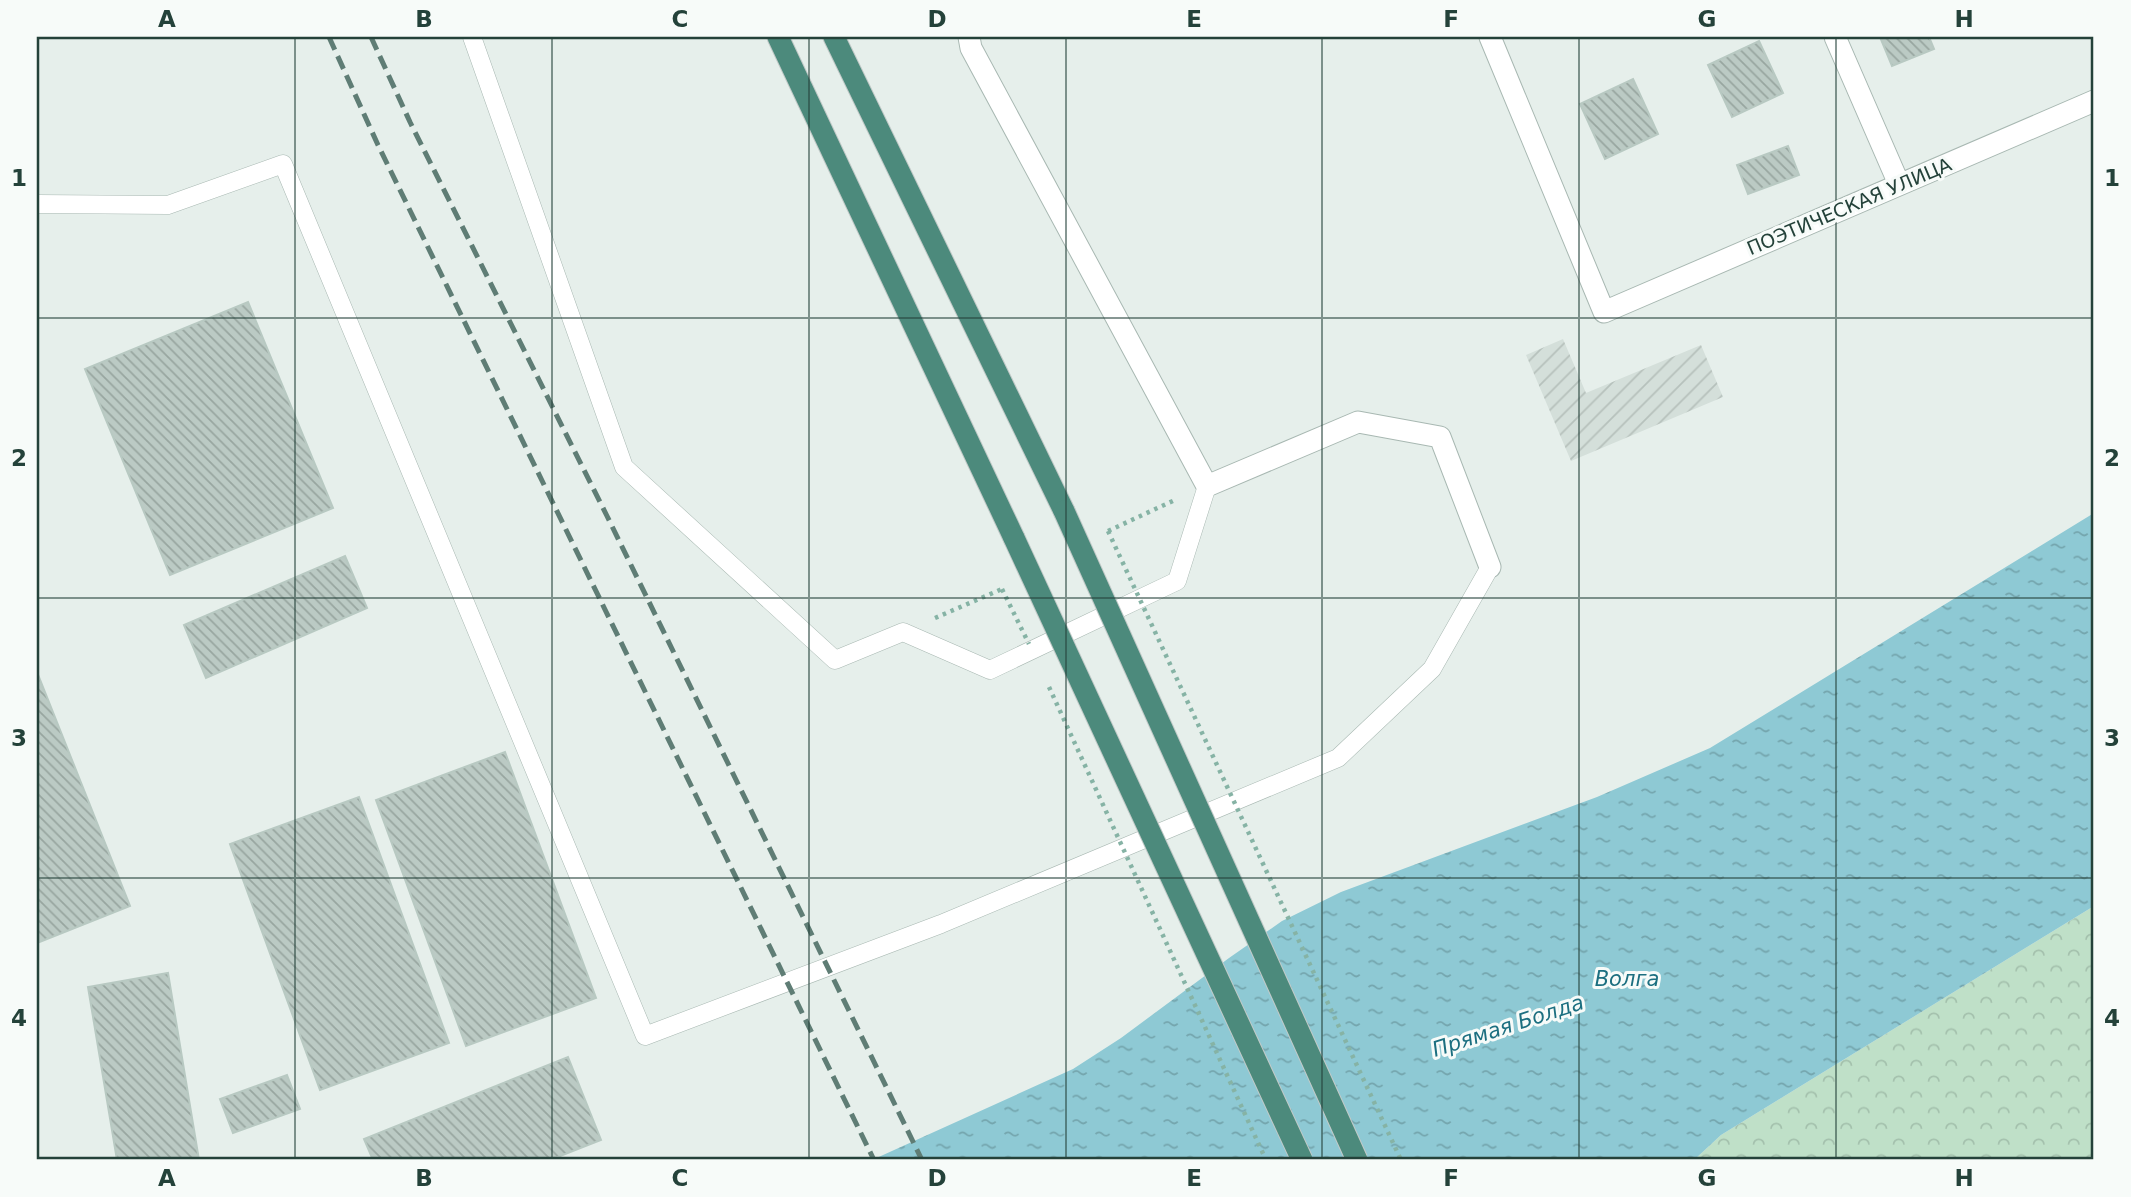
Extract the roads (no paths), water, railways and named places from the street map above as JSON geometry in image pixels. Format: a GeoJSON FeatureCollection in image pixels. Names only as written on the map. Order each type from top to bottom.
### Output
{"type":"FeatureCollection","features":[{"type":"Feature","properties":{"kind":"highway"},"geometry":{"type":"LineString","coordinates":[[778,37],[1302,1160]]}},
{"type":"Feature","properties":{"kind":"highway"},"geometry":{"type":"LineString","coordinates":[[834,37],[1065,511],[1357,1160]]}},
{"type":"Feature","properties":{"kind":"street"},"geometry":{"type":"LineString","coordinates":[[969,37],[971,48],[1206,486],[1358,422],[1440,438],[1490,567]]}},
{"type":"Feature","properties":{"kind":"street","name":"ПОЭТИЧЕСКАЯ УЛИЦА"},"geometry":{"type":"LineString","coordinates":[[1490,37],[1604,312],[2094,101]]}},
{"type":"Feature","properties":{"kind":"street"},"geometry":{"type":"LineString","coordinates":[[1835,37],[1899,184]]}},
{"type":"Feature","properties":{"kind":"lane"},"geometry":{"type":"LineString","coordinates":[[472,37],[624,467],[835,660],[903,632],[990,670],[1177,581],[1206,486]]}},
{"type":"Feature","properties":{"kind":"lane"},"geometry":{"type":"LineString","coordinates":[[37,204],[168,205],[283,164],[645,1036],[940,924],[1338,758],[1432,669],[1490,567]]}},
{"type":"Feature","properties":{"kind":"water","name":"Волга"},"geometry":{"type":"Polygon","coordinates":[[[2094,513],[2094,906],[1721,1135],[1694,1160],[872,1160],[1073,1069],[1121,1038],[1282,921],[1341,892],[1597,797],[1710,748],[2094,513]]]}},
{"type":"Feature","properties":{"kind":"railway"},"geometry":{"type":"LineString","coordinates":[[329,37],[378,145],[874,1160]]}},
{"type":"Feature","properties":{"kind":"railway"},"geometry":{"type":"LineString","coordinates":[[371,37],[410,122],[607,516],[922,1160]]}},
{"type":"Feature","properties":{"kind":"water label","name":"Прямая Болда"},"geometry":{"type":"Point","coordinates":[1508,1026]}}]}
